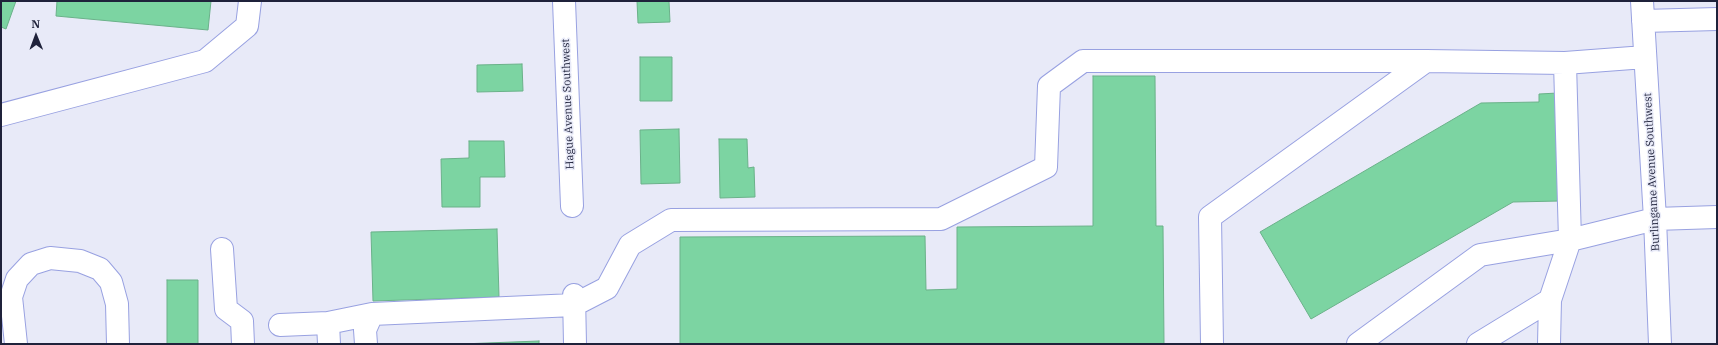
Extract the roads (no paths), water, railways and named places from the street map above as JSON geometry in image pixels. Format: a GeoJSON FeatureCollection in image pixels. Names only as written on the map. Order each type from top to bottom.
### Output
{"type":"FeatureCollection","features":[{"type":"Feature","properties":{"kind":"street"},"geometry":{"type":"LineString","coordinates":[[1,115],[205,61],[247,26],[250,1]]}},
{"type":"Feature","properties":{"kind":"street","name":"Hague Avenue Southwest"},"geometry":{"type":"LineString","coordinates":[[564,1],[572,206]]}},
{"type":"Feature","properties":{"kind":"street"},"geometry":{"type":"LineString","coordinates":[[1643,11],[1717,19]]}},
{"type":"Feature","properties":{"kind":"street","name":"Burlingame Avenue Southwest"},"geometry":{"type":"LineString","coordinates":[[1643,11],[1655,219],[1660,344]]}},
{"type":"Feature","properties":{"kind":"street"},"geometry":{"type":"LineString","coordinates":[[280,325],[328,334],[372,314],[574,300],[607,288],[630,246],[671,220],[941,219],[1046,167],[1049,86],[1083,61],[1426,61],[1566,63],[1645,57]]}},
{"type":"Feature","properties":{"kind":"street"},"geometry":{"type":"LineString","coordinates":[[1212,344],[1210,218],[1426,61]]}},
{"type":"Feature","properties":{"kind":"street"},"geometry":{"type":"LineString","coordinates":[[1549,344],[1550,300],[1570,240],[1566,63]]}},
{"type":"Feature","properties":{"kind":"street"},"geometry":{"type":"LineString","coordinates":[[1358,344],[1480,255],[1570,240],[1655,219],[1717,217]]}},
{"type":"Feature","properties":{"kind":"street"},"geometry":{"type":"LineString","coordinates":[[222,249],[226,309],[242,321],[243,344]]}},
{"type":"Feature","properties":{"kind":"street"},"geometry":{"type":"LineString","coordinates":[[16,344],[11,297],[17,279],[31,264],[50,258],[80,261],[100,269],[111,282],[117,304],[118,344]]}},
{"type":"Feature","properties":{"kind":"street"},"geometry":{"type":"LineString","coordinates":[[574,300],[575,344]]}},
{"type":"Feature","properties":{"kind":"street"},"geometry":{"type":"LineString","coordinates":[[1478,344],[1550,300]]}},
{"type":"Feature","properties":{"kind":"street"},"geometry":{"type":"LineString","coordinates":[[366,344],[365,330],[372,314]]}}]}
